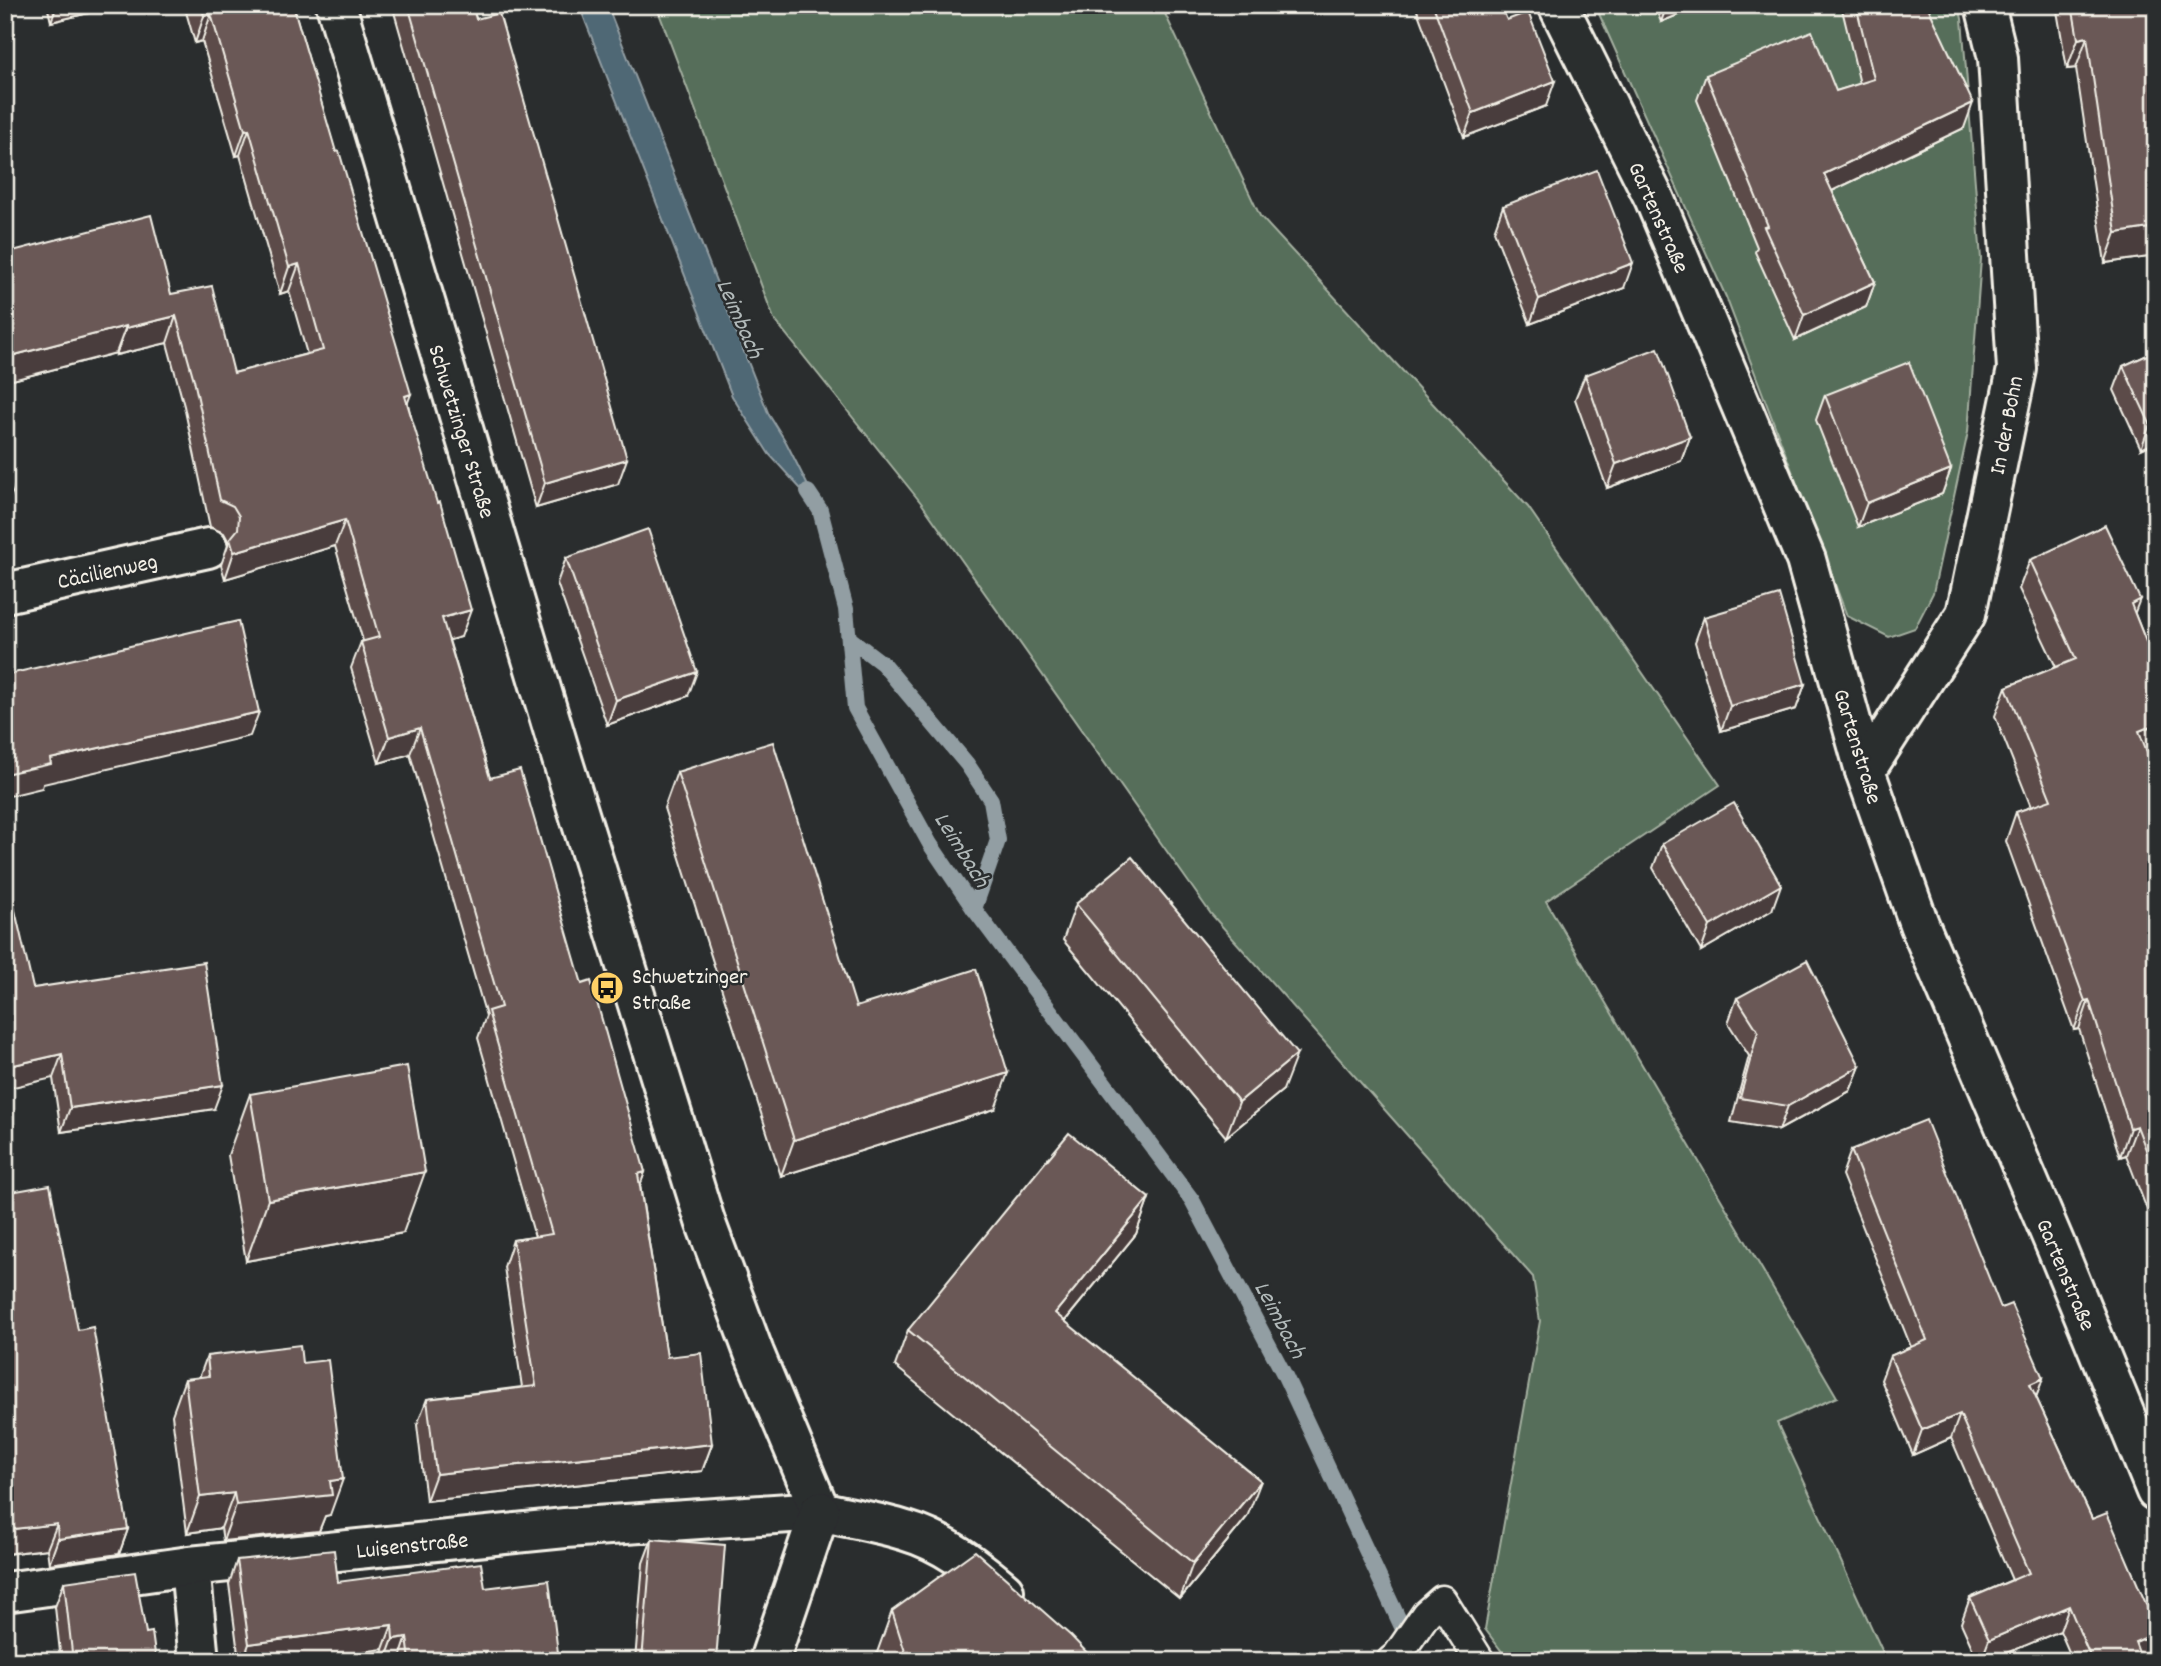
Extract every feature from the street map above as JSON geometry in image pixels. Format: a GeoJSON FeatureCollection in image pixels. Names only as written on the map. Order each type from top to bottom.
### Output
{"type":"FeatureCollection","features":[{"type":"Feature","properties":{"kind":"street","name":"Schwetzinger Straße"},"geometry":{"type":"LineString","coordinates":[[337,5],[558,746],[705,1221],[754,1353],[820,1511]]}},
{"type":"Feature","properties":{"kind":"street","name":"Gartenstraße"},"geometry":{"type":"LineString","coordinates":[[1558,5],[1654,198],[1806,560],[1865,771],[1919,924],[2156,1491]]}},
{"type":"Feature","properties":{"kind":"street","name":"In der Bohn"},"geometry":{"type":"LineString","coordinates":[[1865,771],[1966,614],[2017,369],[1998,58],[1985,5]]}},
{"type":"Feature","properties":{"kind":"street","name":"Cäcilienweg"},"geometry":{"type":"LineString","coordinates":[[5,593],[208,548]]}},
{"type":"Feature","properties":{"kind":"street","name":"Luisenstraße"},"geometry":{"type":"LineString","coordinates":[[5,1592],[190,1566],[565,1528],[820,1511]]}},
{"type":"Feature","properties":{"kind":"street"},"geometry":{"type":"LineString","coordinates":[[769,1661],[820,1511],[907,1531],[940,1545],[968,1561],[1028,1611]]}},
{"type":"Feature","properties":{"kind":"street"},"geometry":{"type":"LineString","coordinates":[[190,1566],[199,1661]]}},
{"type":"Feature","properties":{"kind":"lane"},"geometry":{"type":"LineString","coordinates":[[1394,1659],[1434,1607],[1480,1661]]}},
{"type":"Feature","properties":{"kind":"green space"},"geometry":{"type":"Polygon","coordinates":[[[656,5],[1161,5],[1260,216],[1528,507],[1720,785],[1546,901],[1837,1397],[1777,1423],[1887,1661],[1509,1661],[1485,1629],[1540,1321],[1533,1277],[1211,914],[922,504],[774,319],[656,5]]]}},
{"type":"Feature","properties":{"kind":"green space"},"geometry":{"type":"Polygon","coordinates":[[[1595,5],[1959,5],[1981,259],[1968,432],[1933,593],[1915,628],[1889,637],[1847,616],[1726,297],[1595,5]]]}},
{"type":"Feature","properties":{"kind":"water"},"geometry":{"type":"Polygon","coordinates":[[[579,5],[607,5],[769,415],[786,442],[820,510],[769,454],[732,396],[579,5]]]}},
{"type":"Feature","properties":{"kind":"building"},"geometry":{"type":"Polygon","coordinates":[[[201,5],[293,5],[411,394],[405,396],[437,503],[440,502],[471,610],[442,618],[490,778],[520,770],[582,984],[591,981],[645,1172],[638,1174],[667,1357],[701,1353],[712,1444],[436,1474],[427,1399],[536,1386],[513,1240],[552,1234],[488,1011],[501,1007],[420,728],[389,737],[361,642],[379,637],[345,520],[234,552],[230,539],[238,529],[239,516],[233,506],[220,500],[194,380],[176,316],[7,357],[5,253],[151,215],[171,294],[212,286],[234,373],[323,350],[299,264],[289,267],[249,129],[245,130],[211,14],[204,16],[201,5]]]}},
{"type":"Feature","properties":{"kind":"building"},"geometry":{"type":"Polygon","coordinates":[[[408,5],[472,5],[476,19],[499,13],[627,459],[545,483],[408,5]]]}},
{"type":"Feature","properties":{"kind":"building"},"geometry":{"type":"Polygon","coordinates":[[[1433,5],[1500,5],[1507,20],[1528,12],[1555,81],[1473,113],[1433,5]]]}},
{"type":"Feature","properties":{"kind":"building"},"geometry":{"type":"Polygon","coordinates":[[[1856,5],[1927,5],[1973,103],[1824,174],[1875,282],[1804,315],[1764,227],[1768,226],[1706,75],[1812,31],[1836,91],[1874,79],[1856,5]]]}},
{"type":"Feature","properties":{"kind":"building"},"geometry":{"type":"Polygon","coordinates":[[[2072,5],[2156,5],[2156,227],[2116,233],[2087,37],[2078,39],[2072,5]]]}},
{"type":"Feature","properties":{"kind":"building"},"geometry":{"type":"Polygon","coordinates":[[[1597,170],[1633,263],[1539,299],[1503,206],[1597,170]]]}},
{"type":"Feature","properties":{"kind":"building"},"geometry":{"type":"Polygon","coordinates":[[[1658,348],[1690,437],[1616,464],[1585,375],[1658,348]]]}},
{"type":"Feature","properties":{"kind":"building"},"geometry":{"type":"Polygon","coordinates":[[[2156,351],[2156,421],[2150,424],[2123,366],[2156,351]]]}},
{"type":"Feature","properties":{"kind":"building"},"geometry":{"type":"Polygon","coordinates":[[[1909,362],[1951,469],[1867,503],[1825,395],[1909,362]]]}},
{"type":"Feature","properties":{"kind":"building"},"geometry":{"type":"Polygon","coordinates":[[[5,464],[12,493],[5,495],[5,464]]]}},
{"type":"Feature","properties":{"kind":"building"},"geometry":{"type":"Polygon","coordinates":[[[2105,525],[2140,599],[2131,604],[2156,667],[2156,724],[2139,731],[2156,775],[2156,1176],[2137,1126],[2130,1128],[2089,1000],[2085,1001],[2016,812],[2051,800],[2006,687],[2076,659],[2030,560],[2105,525]]]}},
{"type":"Feature","properties":{"kind":"building"},"geometry":{"type":"Polygon","coordinates":[[[648,529],[697,672],[616,700],[566,558],[648,529]]]}},
{"type":"Feature","properties":{"kind":"building"},"geometry":{"type":"Polygon","coordinates":[[[1779,595],[1805,684],[1730,706],[1704,617],[1779,595]]]}},
{"type":"Feature","properties":{"kind":"building"},"geometry":{"type":"Polygon","coordinates":[[[238,621],[259,712],[50,759],[51,764],[5,774],[5,675],[238,621]]]}},
{"type":"Feature","properties":{"kind":"building"},"geometry":{"type":"Polygon","coordinates":[[[773,742],[856,1007],[976,969],[1008,1073],[794,1140],[677,772],[773,742]]]}},
{"type":"Feature","properties":{"kind":"building"},"geometry":{"type":"Polygon","coordinates":[[[1734,803],[1781,885],[1710,926],[1662,844],[1734,803]]]}},
{"type":"Feature","properties":{"kind":"building"},"geometry":{"type":"Polygon","coordinates":[[[1132,857],[1297,1054],[1239,1102],[1076,904],[1132,857]]]}},
{"type":"Feature","properties":{"kind":"building"},"geometry":{"type":"Polygon","coordinates":[[[8,880],[33,988],[204,962],[223,1085],[70,1108],[62,1054],[5,1067],[5,881],[8,880]]]}},
{"type":"Feature","properties":{"kind":"building"},"geometry":{"type":"Polygon","coordinates":[[[1807,960],[1860,1066],[1788,1106],[1740,1098],[1758,1031],[1737,998],[1807,960]]]}},
{"type":"Feature","properties":{"kind":"building"},"geometry":{"type":"Polygon","coordinates":[[[407,1066],[425,1172],[268,1200],[250,1094],[407,1066]]]}},
{"type":"Feature","properties":{"kind":"building"},"geometry":{"type":"Polygon","coordinates":[[[1926,1120],[2001,1308],[2011,1304],[2043,1378],[2030,1384],[2092,1519],[2107,1513],[2156,1627],[2156,1633],[2135,1642],[2142,1661],[2092,1661],[2069,1606],[1989,1640],[1970,1598],[2029,1573],[1960,1414],[1922,1430],[1890,1356],[1927,1340],[1851,1150],[1926,1120]]]}},
{"type":"Feature","properties":{"kind":"building"},"geometry":{"type":"Polygon","coordinates":[[[1069,1133],[1149,1198],[1055,1313],[1261,1481],[1193,1563],[908,1330],[1069,1133]]]}},
{"type":"Feature","properties":{"kind":"building"},"geometry":{"type":"Polygon","coordinates":[[[50,1185],[78,1330],[93,1327],[128,1529],[58,1539],[57,1524],[5,1530],[5,1193],[50,1185]]]}},
{"type":"Feature","properties":{"kind":"building"},"geometry":{"type":"Polygon","coordinates":[[[300,1345],[302,1363],[328,1360],[343,1479],[330,1481],[332,1495],[236,1505],[234,1493],[200,1497],[185,1379],[209,1376],[207,1356],[300,1345]]]}},
{"type":"Feature","properties":{"kind":"building"},"geometry":{"type":"Polygon","coordinates":[[[652,1539],[725,1545],[716,1661],[642,1661],[652,1539]]]}},
{"type":"Feature","properties":{"kind":"building"},"geometry":{"type":"Polygon","coordinates":[[[334,1550],[338,1582],[481,1563],[485,1588],[549,1580],[559,1661],[410,1661],[407,1637],[393,1639],[392,1625],[249,1644],[237,1560],[334,1550]]]}},
{"type":"Feature","properties":{"kind":"building"},"geometry":{"type":"Polygon","coordinates":[[[975,1551],[1071,1636],[1095,1661],[908,1661],[892,1611],[975,1551]]]}},
{"type":"Feature","properties":{"kind":"building"},"geometry":{"type":"Polygon","coordinates":[[[135,1572],[146,1633],[152,1632],[156,1661],[73,1661],[64,1582],[135,1572]]]}},
{"type":"Feature","properties":{"kind":"waterway","name":"Leimbach"},"geometry":{"type":"LineString","coordinates":[[808,492],[820,510],[846,609],[855,708],[930,844],[974,909],[1192,1200],[1285,1376],[1418,1661]]}},
{"type":"Feature","properties":{"kind":"waterway"},"geometry":{"type":"LineString","coordinates":[[849,638],[883,664],[967,764],[991,800],[998,840],[974,909]]}},
{"type":"Feature","properties":{"kind":"place","name":"Schwetzinger Straße"},"geometry":{"type":"Point","coordinates":[607,988]}}]}
